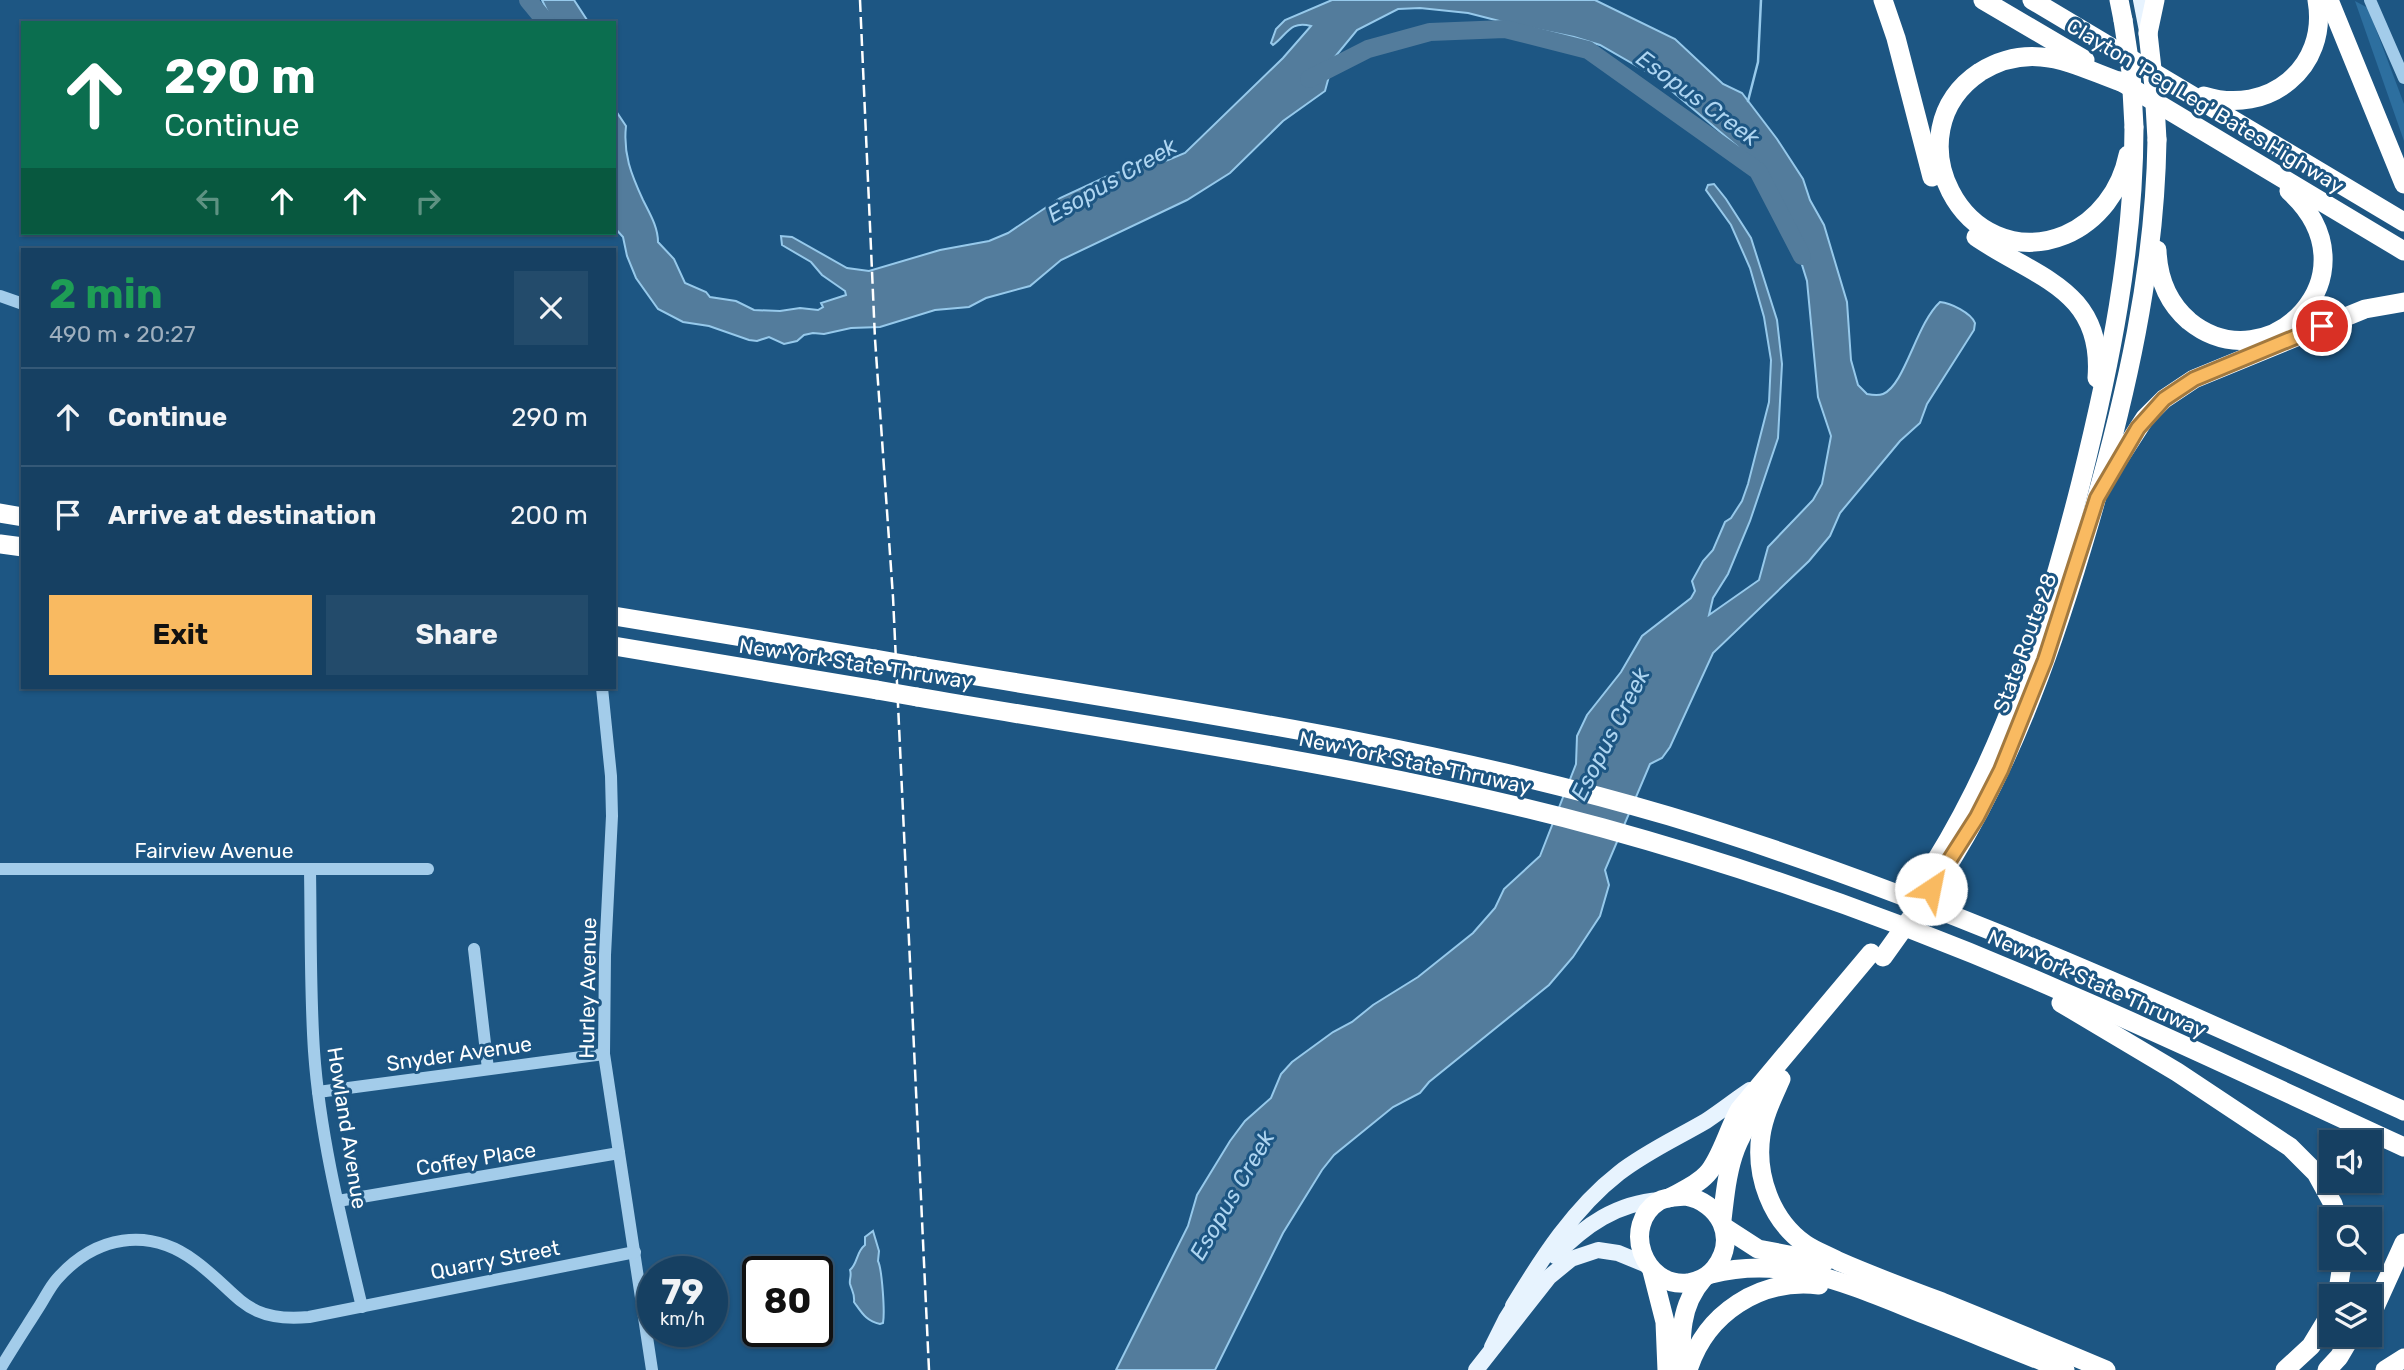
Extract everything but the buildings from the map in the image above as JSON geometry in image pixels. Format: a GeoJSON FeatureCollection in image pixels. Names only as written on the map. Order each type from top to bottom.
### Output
{"type":"FeatureCollection","features":[{"type":"Feature","properties":{"kind":"highway"},"geometry":{"type":"LineString","coordinates":[[1883,0],[1896,38],[1933,180],[1945,208],[1967,230],[2071,296],[2093,330],[2098,360],[2086,460]]}},
{"type":"Feature","properties":{"kind":"highway","name":"Clayton 'Peg Leg' Bates Highway"},"geometry":{"type":"LineString","coordinates":[[1983,0],[2404,251]]}},
{"type":"Feature","properties":{"kind":"highway","name":"Clayton 'Peg Leg' Bates Highway"},"geometry":{"type":"LineString","coordinates":[[2032,0],[2404,222]]}},
{"type":"Feature","properties":{"kind":"highway","name":"State Route 28"},"geometry":{"type":"LineString","coordinates":[[1941,864],[2015,698],[2051,592],[2110,357],[2122,289],[2133,193],[2134,127],[2130,72],[2119,0]]}},
{"type":"Feature","properties":{"kind":"highway"},"geometry":{"type":"LineString","coordinates":[[2148,33],[2155,0]]}},
{"type":"Feature","properties":{"kind":"highway"},"geometry":{"type":"LineString","coordinates":[[2165,80],[2204,96],[2226,101],[2249,100],[2271,93],[2300,71],[2313,49],[2319,24],[2317,0]]}},
{"type":"Feature","properties":{"kind":"highway"},"geometry":{"type":"LineString","coordinates":[[2329,0],[2404,184]]}},
{"type":"Feature","properties":{"kind":"highway","name":"State Route 28"},"geometry":{"type":"LineString","coordinates":[[1664,1199],[1706,1175],[1716,1160],[1734,1120],[1772,1080],[1877,955],[1990,792],[2030,702],[2067,597],[2097,498],[2138,328],[2149,261],[2157,140],[2148,33]]}},
{"type":"Feature","properties":{"kind":"highway"},"geometry":{"type":"LineString","coordinates":[[2121,82],[2067,63],[2039,57],[2012,59],[1986,69],[1964,86],[1948,109],[1943,123],[1940,150],[1944,177],[1948,190],[1963,212],[1986,231],[2016,241],[2032,242],[2063,236],[2097,214],[2115,190],[2127,160],[2134,127]]}},
{"type":"Feature","properties":{"kind":"highway"},"geometry":{"type":"LineString","coordinates":[[2155,196],[2157,255],[2162,282],[2174,306],[2183,316],[2207,332],[2235,340],[2248,340],[2272,333],[2293,321],[2311,303],[2322,277],[2324,262],[2320,236],[2312,217],[2298,200],[2226,145]]}},
{"type":"Feature","properties":{"kind":"highway"},"geometry":{"type":"LineString","coordinates":[[2097,498],[2138,428],[2164,399],[2183,385],[2218,367],[2356,312],[2404,302]]}},
{"type":"Feature","properties":{"kind":"highway"},"geometry":{"type":"LineString","coordinates":[[0,513],[21,517]]}},
{"type":"Feature","properties":{"kind":"highway"},"geometry":{"type":"LineString","coordinates":[[0,544],[21,547]]}},
{"type":"Feature","properties":{"kind":"highway","name":"New York State Thruway"},"geometry":{"type":"LineString","coordinates":[[616,616],[1340,737],[1511,774],[1668,816],[1820,864],[1973,922],[2111,979],[2404,1111]]}},
{"type":"Feature","properties":{"kind":"highway","name":"New York State Thruway"},"geometry":{"type":"LineString","coordinates":[[617,647],[1345,769],[1504,803],[1660,845],[1820,897],[1962,949],[2111,1013],[2404,1147]]}},
{"type":"Feature","properties":{"kind":"highway"},"geometry":{"type":"LineString","coordinates":[[1962,949],[2134,1045],[2290,1147],[2316,1173],[2333,1207]]}},
{"type":"Feature","properties":{"kind":"highway"},"geometry":{"type":"LineString","coordinates":[[1772,1080],[1761,1135],[1760,1163],[1765,1189],[1777,1213],[1794,1235],[1813,1249],[1863,1272],[2106,1370]]}},
{"type":"Feature","properties":{"kind":"highway","name":"State Route 28"},"geometry":{"type":"LineString","coordinates":[[1723,1224],[1728,1170],[1735,1146],[1772,1080]]}},
{"type":"Feature","properties":{"kind":"highway"},"geometry":{"type":"LineString","coordinates":[[1667,1370],[1665,1322],[1640,1243],[1641,1228],[1651,1209],[1664,1199],[1685,1196],[1699,1200],[1712,1208],[1723,1224],[1758,1249],[1863,1272]]}},
{"type":"Feature","properties":{"kind":"highway"},"geometry":{"type":"LineString","coordinates":[[1682,1370],[1683,1318],[1692,1296],[1724,1252],[1723,1224]]}},
{"type":"Feature","properties":{"kind":"highway"},"geometry":{"type":"LineString","coordinates":[[2377,1284],[2404,1225]]}},
{"type":"Feature","properties":{"kind":"highway"},"geometry":{"type":"LineString","coordinates":[[2382,1292],[2404,1243]]}},
{"type":"Feature","properties":{"kind":"highway"},"geometry":{"type":"LineString","coordinates":[[1650,1268],[1672,1282],[1687,1283],[1743,1267],[1786,1269],[1829,1279],[2065,1370]]}},
{"type":"Feature","properties":{"kind":"highway"},"geometry":{"type":"LineString","coordinates":[[1688,1370],[1701,1342],[1717,1321],[1745,1298],[1765,1290],[1812,1284],[1892,1302]]}},
{"type":"Feature","properties":{"kind":"highway"},"geometry":{"type":"LineString","coordinates":[[2285,1370],[2311,1346],[2319,1333]]}},
{"type":"Feature","properties":{"kind":"highway"},"geometry":{"type":"LineString","coordinates":[[2326,1370],[2345,1347]]}},
{"type":"Feature","properties":{"kind":"highway"},"geometry":{"type":"LineString","coordinates":[[2338,1370],[2353,1347]]}},
{"type":"Feature","properties":{"kind":"highway"},"geometry":{"type":"LineString","coordinates":[[2385,1370],[2404,1358]]}},
{"type":"Feature","properties":{"kind":"main road","name":"State Route 28"},"geometry":{"type":"LineString","coordinates":[[2141,0],[2148,33]]}},
{"type":"Feature","properties":{"kind":"main road"},"geometry":{"type":"LineString","coordinates":[[1476,1370],[1531,1275],[1587,1202],[1638,1160],[1772,1080]]}},
{"type":"Feature","properties":{"kind":"main road"},"geometry":{"type":"LineString","coordinates":[[1513,1306],[1556,1255],[1589,1225],[1622,1208],[1664,1199]]}},
{"type":"Feature","properties":{"kind":"main road"},"geometry":{"type":"LineString","coordinates":[[1492,1346],[1514,1325],[1555,1270],[1571,1259],[1588,1251],[1598,1250],[1618,1253],[1650,1268]]}},
{"type":"Feature","properties":{"kind":"street"},"geometry":{"type":"LineString","coordinates":[[2370,0],[2404,78]]}},
{"type":"Feature","properties":{"kind":"street"},"geometry":{"type":"LineString","coordinates":[[0,296],[20,303]]}},
{"type":"Feature","properties":{"kind":"street","name":"Hurley Avenue"},"geometry":{"type":"LineString","coordinates":[[602,689],[612,816],[605,955],[604,1054],[652,1370]]}},
{"type":"Feature","properties":{"kind":"street","name":"Fairview Avenue"},"geometry":{"type":"LineString","coordinates":[[0,870],[428,869]]}},
{"type":"Feature","properties":{"kind":"street","name":"Howland Avenue"},"geometry":{"type":"LineString","coordinates":[[310,870],[313,1038],[318,1092],[324,1135],[362,1307]]}},
{"type":"Feature","properties":{"kind":"street"},"geometry":{"type":"LineString","coordinates":[[474,949],[488,1069]]}},
{"type":"Feature","properties":{"kind":"street","name":"Snyder Avenue"},"geometry":{"type":"LineString","coordinates":[[318,1092],[604,1054]]}},
{"type":"Feature","properties":{"kind":"street","name":"Coffey Place"},"geometry":{"type":"LineString","coordinates":[[338,1201],[619,1153]]}},
{"type":"Feature","properties":{"kind":"street","name":"Quarry Street"},"geometry":{"type":"LineString","coordinates":[[0,1368],[55,1280],[82,1256],[115,1241],[135,1238],[182,1253],[195,1261],[239,1301],[259,1313],[275,1318],[309,1317],[635,1252]]}},
{"type":"Feature","properties":{"kind":"shaded area"},"geometry":{"type":"Polygon","coordinates":[[[2355,1],[2368,8],[2404,104],[2404,141],[2355,1]]]}},
{"type":"Feature","properties":{"kind":"water"},"geometry":{"type":"Polygon","coordinates":[[[542,0],[574,0],[588,21],[552,21],[542,0]]]}},
{"type":"Feature","properties":{"kind":"water"},"geometry":{"type":"Polygon","coordinates":[[[1332,0],[1595,0],[1675,39],[1723,84],[1742,93],[1777,139],[1803,179],[1810,200],[1824,225],[1847,302],[1851,360],[1858,385],[1867,394],[1881,395],[1891,388],[1924,324],[1940,302],[1965,312],[1975,323],[1974,330],[1927,404],[1920,423],[1900,441],[1840,513],[1830,536],[1809,561],[1713,653],[1670,747],[1662,758],[1650,764],[1605,870],[1609,885],[1600,916],[1573,957],[1549,985],[1429,1082],[1420,1093],[1393,1107],[1334,1155],[1283,1233],[1215,1370],[1116,1370],[1188,1226],[1197,1195],[1245,1121],[1271,1098],[1281,1074],[1292,1062],[1418,977],[1473,933],[1495,908],[1504,889],[1540,856],[1576,764],[1577,736],[1587,715],[1621,672],[1642,636],[1691,598],[1695,591],[1692,581],[1703,561],[1713,550],[1725,522],[1731,518],[1742,501],[1769,402],[1771,360],[1764,317],[1750,268],[1731,225],[1706,190],[1708,185],[1714,184],[1751,238],[1777,320],[1782,364],[1778,438],[1750,521],[1728,574],[1713,598],[1709,615],[1759,580],[1768,547],[1813,500],[1822,484],[1831,436],[1818,397],[1807,281],[1794,239],[1779,202],[1738,147],[1654,76],[1600,45],[1574,37],[1468,13],[1420,8],[1398,9],[1357,30],[1334,58],[1325,91],[1283,121],[1230,173],[1187,200],[1061,260],[1030,286],[986,298],[969,307],[935,310],[880,327],[813,333],[784,344],[769,337],[757,341],[749,340],[709,326],[683,322],[658,309],[636,278],[623,237],[616,229],[616,111],[626,126],[629,164],[655,226],[658,242],[674,259],[685,283],[706,292],[710,297],[736,301],[754,310],[818,310],[823,307],[821,303],[846,295],[845,291],[822,275],[811,262],[782,245],[781,236],[792,237],[847,268],[869,271],[940,250],[989,241],[1008,233],[1060,198],[1112,174],[1185,153],[1283,58],[1311,26],[1293,27],[1273,45],[1271,43],[1276,29],[1285,20],[1332,0]]]}},
{"type":"Feature","properties":{"kind":"water"},"geometry":{"type":"Polygon","coordinates":[[[873,1231],[879,1251],[883,1291],[884,1318],[880,1324],[868,1319],[859,1310],[854,1302],[850,1282],[850,1270],[865,1245],[865,1237],[873,1231]]]}},
{"type":"Feature","properties":{"kind":"waterway","name":"Esopus Creek"},"geometry":{"type":"LineString","coordinates":[[528,0],[545,21]]}},
{"type":"Feature","properties":{"kind":"waterway"},"geometry":{"type":"LineString","coordinates":[[1748,101],[1758,62],[1761,0]]}},
{"type":"Feature","properties":{"kind":"waterway","name":"Esopus Creek"},"geometry":{"type":"LineString","coordinates":[[1309,79],[1368,49],[1430,32],[1505,29],[1588,50],[1758,171],[1802,256]]}},
{"type":"Feature","properties":{"kind":"railway"},"geometry":{"type":"LineString","coordinates":[[860,0],[875,339],[893,597],[929,1370]]}},
{"type":"Feature","properties":{"kind":"route"},"geometry":{"type":"LineString","coordinates":[[1931,889],[1977,817],[2001,770],[2045,660],[2097,498],[2138,428],[2164,399],[2194,379],[2322,326]]}}]}
